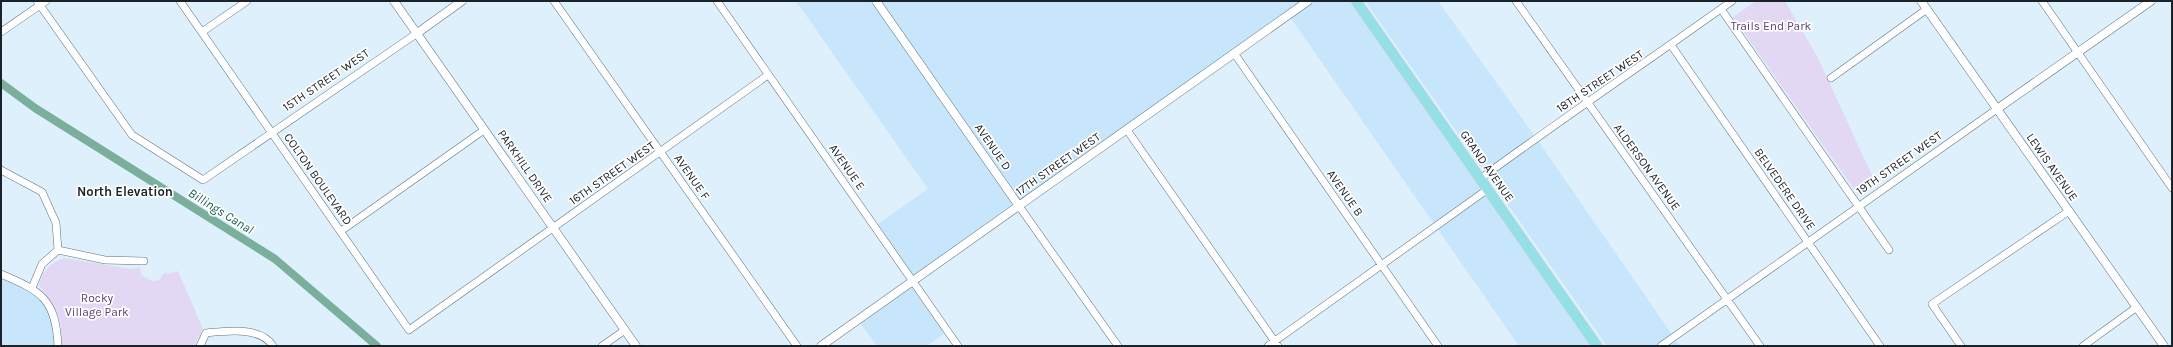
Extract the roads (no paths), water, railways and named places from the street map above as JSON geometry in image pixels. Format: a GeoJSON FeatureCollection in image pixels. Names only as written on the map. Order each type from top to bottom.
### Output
{"type":"FeatureCollection","features":[{"type":"Feature","properties":{"kind":"main road","name":"GRAND AVENUE"},"geometry":{"type":"LineString","coordinates":[[1356,1],[1597,346]]}},
{"type":"Feature","properties":{"kind":"street","name":"COLTON BOULEVARD"},"geometry":{"type":"LineString","coordinates":[[180,1],[409,330]]}},
{"type":"Feature","properties":{"kind":"street"},"geometry":{"type":"LineString","coordinates":[[202,32],[247,1]]}},
{"type":"Feature","properties":{"kind":"street","name":"PARKHILL DRIVE"},"geometry":{"type":"LineString","coordinates":[[394,1],[636,346]]}},
{"type":"Feature","properties":{"kind":"street","name":"15TH STREET WEST"},"geometry":{"type":"LineString","coordinates":[[41,2],[132,136],[204,180],[462,1]]}},
{"type":"Feature","properties":{"kind":"street","name":"AVENUE F"},"geometry":{"type":"LineString","coordinates":[[554,1],[797,346]]}},
{"type":"Feature","properties":{"kind":"street","name":"AVENUE E"},"geometry":{"type":"LineString","coordinates":[[717,1],[958,346]]}},
{"type":"Feature","properties":{"kind":"street","name":"AVENUE D"},"geometry":{"type":"LineString","coordinates":[[876,1],[1118,346]]}},
{"type":"Feature","properties":{"kind":"street","name":"17TH STREET WEST"},"geometry":{"type":"LineString","coordinates":[[821,346],[1308,1]]}},
{"type":"Feature","properties":{"kind":"street","name":"ALDERSON AVENUE"},"geometry":{"type":"LineString","coordinates":[[1516,1],[1760,346]]}},
{"type":"Feature","properties":{"kind":"street","name":"18TH STREET WEST"},"geometry":{"type":"LineString","coordinates":[[1480,179],[1586,102],[1671,45],[1732,1]]}},
{"type":"Feature","properties":{"kind":"street","name":"LEWIS AVENUE"},"geometry":{"type":"LineString","coordinates":[[1921,1],[2164,346]]}},
{"type":"Feature","properties":{"kind":"street"},"geometry":{"type":"LineString","coordinates":[[2042,1],[2172,188]]}},
{"type":"Feature","properties":{"kind":"street","name":"19TH STREET WEST"},"geometry":{"type":"LineString","coordinates":[[1661,346],[2151,1]]}},
{"type":"Feature","properties":{"kind":"street"},"geometry":{"type":"LineString","coordinates":[[1,32],[41,2]]}},
{"type":"Feature","properties":{"kind":"street"},"geometry":{"type":"LineString","coordinates":[[1721,9],[1889,250]]}},
{"type":"Feature","properties":{"kind":"street"},"geometry":{"type":"LineString","coordinates":[[1831,78],[1926,9]]}},
{"type":"Feature","properties":{"kind":"street","name":"BELVEDERE DRIVE"},"geometry":{"type":"LineString","coordinates":[[1671,45],[1880,346]]}},
{"type":"Feature","properties":{"kind":"street","name":"AVENUE B"},"geometry":{"type":"LineString","coordinates":[[1234,53],[1438,346]]}},
{"type":"Feature","properties":{"kind":"street","name":"16TH STREET WEST"},"geometry":{"type":"LineString","coordinates":[[409,330],[768,75]]}},
{"type":"Feature","properties":{"kind":"street"},"geometry":{"type":"LineString","coordinates":[[341,231],[484,130]]}},
{"type":"Feature","properties":{"kind":"street"},"geometry":{"type":"LineString","coordinates":[[1127,130],[1276,344]]}},
{"type":"Feature","properties":{"kind":"street"},"geometry":{"type":"LineString","coordinates":[[1,170],[42,192],[56,223],[58,250]]}},
{"type":"Feature","properties":{"kind":"street"},"geometry":{"type":"LineString","coordinates":[[1268,346],[1276,344],[1381,265],[1488,190]]}},
{"type":"Feature","properties":{"kind":"street"},"geometry":{"type":"LineString","coordinates":[[1962,346],[1932,304],[2069,211]]}},
{"type":"Feature","properties":{"kind":"street"},"geometry":{"type":"LineString","coordinates":[[58,250],[105,260],[144,261]]}},
{"type":"Feature","properties":{"kind":"street"},"geometry":{"type":"LineString","coordinates":[[32,288],[42,264],[58,250]]}},
{"type":"Feature","properties":{"kind":"street"},"geometry":{"type":"LineString","coordinates":[[1,274],[32,288],[44,298],[54,313],[58,346]]}},
{"type":"Feature","properties":{"kind":"street"},"geometry":{"type":"LineString","coordinates":[[2084,346],[2137,307]]}},
{"type":"Feature","properties":{"kind":"street"},"geometry":{"type":"LineString","coordinates":[[200,346],[206,334],[231,330],[260,334],[273,346]]}},
{"type":"Feature","properties":{"kind":"street"},"geometry":{"type":"LineString","coordinates":[[602,346],[625,330]]}},
{"type":"Feature","properties":{"kind":"waterway","name":"Billings Canal"},"geometry":{"type":"LineString","coordinates":[[1,83],[35,108],[275,259],[377,346]]}},
{"type":"Feature","properties":{"kind":"district","name":"North Elevation"},"geometry":{"type":"Point","coordinates":[125,191]}},
{"type":"Feature","properties":{"kind":"park label","name":"Trails End Park"},"geometry":{"type":"Point","coordinates":[1771,26]}},
{"type":"Feature","properties":{"kind":"park label","name":"Rocky Village Park"},"geometry":{"type":"Point","coordinates":[97,305]}}]}
